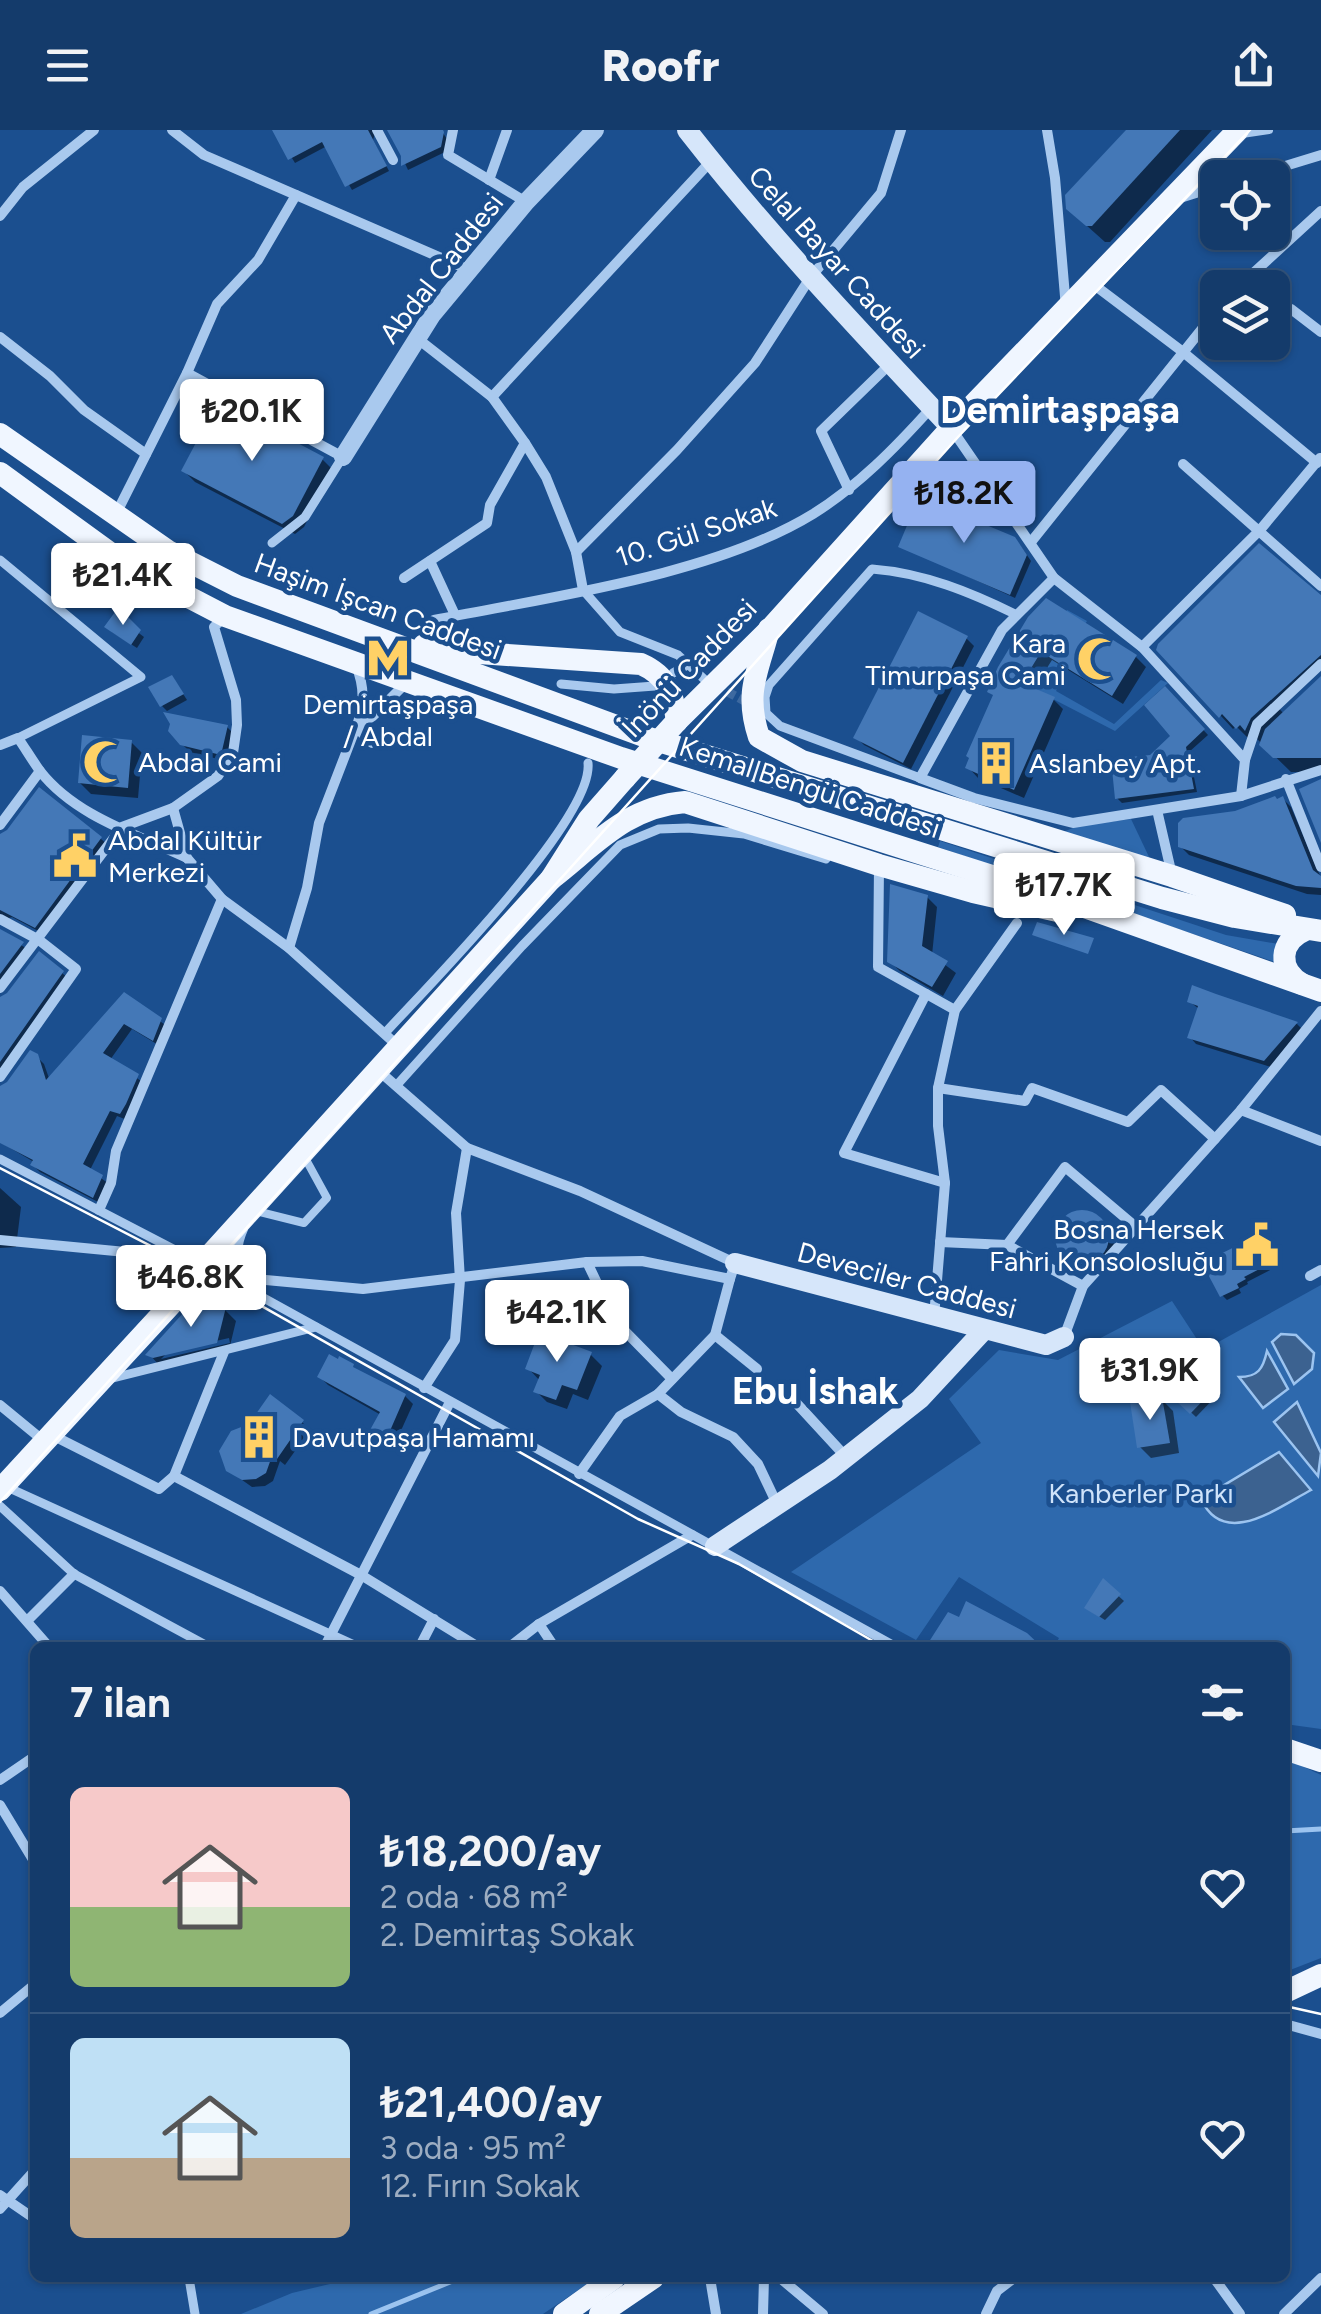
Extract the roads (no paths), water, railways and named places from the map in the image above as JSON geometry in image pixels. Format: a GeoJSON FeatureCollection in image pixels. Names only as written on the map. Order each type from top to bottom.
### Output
{"type":"FeatureCollection","features":[{"type":"Feature","properties":{"kind":"main road","name":"Celal Bayar Caddesi"},"geometry":{"type":"LineString","coordinates":[[686,130],[810,278],[951,428]]}},
{"type":"Feature","properties":{"kind":"main road","name":"İnönü Caddesi"},"geometry":{"type":"LineString","coordinates":[[1,1494],[377,1070],[392,1040],[551,879],[623,768],[678,721],[770,628],[951,428],[1236,133]]}},
{"type":"Feature","properties":{"kind":"main road","name":"Haşim İşcan Caddesi"},"geometry":{"type":"LineString","coordinates":[[0,434],[168,551],[237,586],[649,738]]}},
{"type":"Feature","properties":{"kind":"main road"},"geometry":{"type":"LineString","coordinates":[[0,473],[125,564],[224,616],[408,681],[623,768]]}},
{"type":"Feature","properties":{"kind":"main road"},"geometry":{"type":"LineString","coordinates":[[770,628],[754,680],[750,709],[759,737],[802,760],[1172,876],[1316,930]]}},
{"type":"Feature","properties":{"kind":"main road"},"geometry":{"type":"LineString","coordinates":[[357,630],[418,644],[480,652],[641,664],[662,677],[672,691],[678,721]]}},
{"type":"Feature","properties":{"kind":"main road","name":"Kemal Bengü Caddesi"},"geometry":{"type":"LineString","coordinates":[[649,738],[1162,898],[1235,918],[1316,930]]}},
{"type":"Feature","properties":{"kind":"main road","name":"Kemal Bengü Caddesi"},"geometry":{"type":"LineString","coordinates":[[623,768],[1155,930],[1312,988]]}},
{"type":"Feature","properties":{"kind":"main road"},"geometry":{"type":"LineString","coordinates":[[551,879],[632,814],[685,802],[878,871],[1155,930]]}},
{"type":"Feature","properties":{"kind":"main road"},"geometry":{"type":"LineString","coordinates":[[1312,988],[1288,974],[1283,957],[1290,940],[1316,930]]}},
{"type":"Feature","properties":{"kind":"main road","name":"Deveciler Caddesi"},"geometry":{"type":"LineString","coordinates":[[732,1271],[1046,1345],[1064,1337]]}},
{"type":"Feature","properties":{"kind":"main road"},"geometry":{"type":"LineString","coordinates":[[714,1546],[846,1458],[920,1400],[984,1330]]}},
{"type":"Feature","properties":{"kind":"main road"},"geometry":{"type":"LineString","coordinates":[[1290,1740],[1321,1746]]}},
{"type":"Feature","properties":{"kind":"main road"},"geometry":{"type":"LineString","coordinates":[[1290,1751],[1321,1761]]}},
{"type":"Feature","properties":{"kind":"main road"},"geometry":{"type":"LineString","coordinates":[[1290,1990],[1321,1975]]}},
{"type":"Feature","properties":{"kind":"main road"},"geometry":{"type":"LineString","coordinates":[[1290,1993],[1321,1997]]}},
{"type":"Feature","properties":{"kind":"main road"},"geometry":{"type":"LineString","coordinates":[[564,2314],[608,2282]]}},
{"type":"Feature","properties":{"kind":"main road"},"geometry":{"type":"LineString","coordinates":[[600,2314],[647,2282]]}},
{"type":"Feature","properties":{"kind":"street"},"geometry":{"type":"LineString","coordinates":[[0,216],[24,187],[94,130]]}},
{"type":"Feature","properties":{"kind":"street"},"geometry":{"type":"LineString","coordinates":[[172,130],[204,155],[469,270]]}},
{"type":"Feature","properties":{"kind":"street"},"geometry":{"type":"LineString","coordinates":[[378,130],[393,160]]}},
{"type":"Feature","properties":{"kind":"street"},"geometry":{"type":"LineString","coordinates":[[453,130],[448,155],[526,202]]}},
{"type":"Feature","properties":{"kind":"street"},"geometry":{"type":"LineString","coordinates":[[489,180],[507,130]]}},
{"type":"Feature","properties":{"kind":"street","name":"Abdal Caddesi"},"geometry":{"type":"LineString","coordinates":[[272,544],[304,517],[418,339],[469,270],[526,202],[595,130]]}},
{"type":"Feature","properties":{"kind":"street"},"geometry":{"type":"LineString","coordinates":[[576,552],[677,450],[755,362],[810,278],[881,193],[901,130]]}},
{"type":"Feature","properties":{"kind":"street"},"geometry":{"type":"LineString","coordinates":[[1046,130],[1056,178],[1066,312]]}},
{"type":"Feature","properties":{"kind":"street"},"geometry":{"type":"LineString","coordinates":[[1290,165],[1321,155]]}},
{"type":"Feature","properties":{"kind":"street"},"geometry":{"type":"LineString","coordinates":[[492,397],[711,161]]}},
{"type":"Feature","properties":{"kind":"street"},"geometry":{"type":"LineString","coordinates":[[1172,200],[1200,191]]}},
{"type":"Feature","properties":{"kind":"street"},"geometry":{"type":"LineString","coordinates":[[0,193],[11,202]]}},
{"type":"Feature","properties":{"kind":"street"},"geometry":{"type":"LineString","coordinates":[[114,516],[217,304],[258,260],[296,194]]}},
{"type":"Feature","properties":{"kind":"street"},"geometry":{"type":"LineString","coordinates":[[1257,270],[1321,211]]}},
{"type":"Feature","properties":{"kind":"street"},"geometry":{"type":"LineString","coordinates":[[1093,284],[1319,460],[1260,530],[1142,647]]}},
{"type":"Feature","properties":{"kind":"street"},"geometry":{"type":"LineString","coordinates":[[1291,309],[1321,332]]}},
{"type":"Feature","properties":{"kind":"street"},"geometry":{"type":"LineString","coordinates":[[1030,542],[1200,331]]}},
{"type":"Feature","properties":{"kind":"street"},"geometry":{"type":"LineString","coordinates":[[0,337],[50,376],[84,410],[146,454]]}},
{"type":"Feature","properties":{"kind":"street"},"geometry":{"type":"LineString","coordinates":[[418,339],[492,397],[546,476],[576,552],[582,590],[620,632],[651,642],[690,664],[704,679]]}},
{"type":"Feature","properties":{"kind":"street"},"geometry":{"type":"LineString","coordinates":[[848,490],[820,431],[890,364]]}},
{"type":"Feature","properties":{"kind":"street"},"geometry":{"type":"LineString","coordinates":[[186,374],[343,457]]}},
{"type":"Feature","properties":{"kind":"street","name":"10. Gül Sokak"},"geometry":{"type":"LineString","coordinates":[[434,620],[668,570],[771,537],[848,490],[932,408]]}},
{"type":"Feature","properties":{"kind":"street"},"geometry":{"type":"LineString","coordinates":[[951,428],[1054,578],[1142,647],[1246,760]]}},
{"type":"Feature","properties":{"kind":"street"},"geometry":{"type":"LineString","coordinates":[[404,578],[487,523],[490,505],[525,444]]}},
{"type":"Feature","properties":{"kind":"street"},"geometry":{"type":"LineString","coordinates":[[1183,464],[1321,586]]}},
{"type":"Feature","properties":{"kind":"street"},"geometry":{"type":"LineString","coordinates":[[0,560],[141,677],[0,745]]}},
{"type":"Feature","properties":{"kind":"street"},"geometry":{"type":"LineString","coordinates":[[430,561],[454,616]]}},
{"type":"Feature","properties":{"kind":"street"},"geometry":{"type":"LineString","coordinates":[[1017,615],[930,578],[872,569],[769,685],[763,711],[780,726],[809,739],[974,798],[1073,823],[1241,796],[1321,770]]}},
{"type":"Feature","properties":{"kind":"street"},"geometry":{"type":"LineString","coordinates":[[920,778],[1002,630],[1054,578]]}},
{"type":"Feature","properties":{"kind":"street"},"geometry":{"type":"LineString","coordinates":[[0,988],[122,828],[173,808],[218,776],[233,753],[238,725],[236,700],[214,636],[214,627],[224,616]]}},
{"type":"Feature","properties":{"kind":"street"},"geometry":{"type":"LineString","coordinates":[[289,948],[319,823],[364,702],[362,681],[354,662]]}},
{"type":"Feature","properties":{"kind":"street"},"geometry":{"type":"LineString","coordinates":[[673,673],[690,664]]}},
{"type":"Feature","properties":{"kind":"street"},"geometry":{"type":"LineString","coordinates":[[1241,796],[1256,724],[1321,664]]}},
{"type":"Feature","properties":{"kind":"street"},"geometry":{"type":"LineString","coordinates":[[356,726],[373,716],[408,681]]}},
{"type":"Feature","properties":{"kind":"street"},"geometry":{"type":"LineString","coordinates":[[561,684],[614,690],[654,686]]}},
{"type":"Feature","properties":{"kind":"street"},"geometry":{"type":"LineString","coordinates":[[356,726],[372,743]]}},
{"type":"Feature","properties":{"kind":"street"},"geometry":{"type":"LineString","coordinates":[[18,738],[40,771],[66,797],[96,816],[186,858],[222,899],[289,948],[392,1040],[573,815],[589,774],[588,763]]}},
{"type":"Feature","properties":{"kind":"street"},"geometry":{"type":"LineString","coordinates":[[0,824],[40,771]]}},
{"type":"Feature","properties":{"kind":"street"},"geometry":{"type":"LineString","coordinates":[[1286,779],[1321,867]]}},
{"type":"Feature","properties":{"kind":"street"},"geometry":{"type":"LineString","coordinates":[[173,808],[186,858]]}},
{"type":"Feature","properties":{"kind":"street"},"geometry":{"type":"LineString","coordinates":[[1157,810],[1172,876]]}},
{"type":"Feature","properties":{"kind":"street"},"geometry":{"type":"LineString","coordinates":[[396,1086],[618,843],[668,827],[744,834],[878,871],[878,967],[955,1010]]}},
{"type":"Feature","properties":{"kind":"street"},"geometry":{"type":"LineString","coordinates":[[99,1210],[111,1184],[116,1151],[222,899]]}},
{"type":"Feature","properties":{"kind":"street"},"geometry":{"type":"LineString","coordinates":[[0,919],[39,940],[76,969],[0,1077]]}},
{"type":"Feature","properties":{"kind":"street"},"geometry":{"type":"LineString","coordinates":[[934,1318],[945,1183],[938,1088],[955,1010],[1016,923]]}},
{"type":"Feature","properties":{"kind":"street"},"geometry":{"type":"LineString","coordinates":[[926,994],[844,1153],[945,1183]]}},
{"type":"Feature","properties":{"kind":"street"},"geometry":{"type":"LineString","coordinates":[[1064,1337],[1084,1286],[1240,1110],[1321,1011]]}},
{"type":"Feature","properties":{"kind":"street"},"geometry":{"type":"LineString","coordinates":[[377,1070],[467,1148],[580,1191],[732,1271]]}},
{"type":"Feature","properties":{"kind":"street"},"geometry":{"type":"LineString","coordinates":[[938,1088],[1026,1101],[1032,1088],[1128,1122],[1161,1090],[1215,1139]]}},
{"type":"Feature","properties":{"kind":"street"},"geometry":{"type":"LineString","coordinates":[[1240,1110],[1321,1141]]}},
{"type":"Feature","properties":{"kind":"street"},"geometry":{"type":"LineString","coordinates":[[424,1388],[455,1340],[460,1280],[456,1213],[467,1148]]}},
{"type":"Feature","properties":{"kind":"street"},"geometry":{"type":"LineString","coordinates":[[0,1159],[887,1642]]}},
{"type":"Feature","properties":{"kind":"street"},"geometry":{"type":"LineString","coordinates":[[1007,1245],[1066,1168],[1136,1228]]}},
{"type":"Feature","properties":{"kind":"street"},"geometry":{"type":"LineString","coordinates":[[252,1210],[240,1236],[237,1257],[242,1272],[254,1279],[363,1289],[587,1262],[642,1261],[732,1271]]}},
{"type":"Feature","properties":{"kind":"street"},"geometry":{"type":"LineString","coordinates":[[0,1240],[136,1253],[200,1270]]}},
{"type":"Feature","properties":{"kind":"street"},"geometry":{"type":"LineString","coordinates":[[940,1242],[1007,1245],[1084,1286]]}},
{"type":"Feature","properties":{"kind":"street"},"geometry":{"type":"LineString","coordinates":[[587,1262],[615,1321],[672,1380]]}},
{"type":"Feature","properties":{"kind":"street"},"geometry":{"type":"LineString","coordinates":[[579,1474],[620,1416],[658,1394],[714,1335],[732,1271]]}},
{"type":"Feature","properties":{"kind":"street"},"geometry":{"type":"LineString","coordinates":[[102,1380],[316,1328]]}},
{"type":"Feature","properties":{"kind":"street"},"geometry":{"type":"LineString","coordinates":[[714,1335],[757,1369]]}},
{"type":"Feature","properties":{"kind":"street"},"geometry":{"type":"LineString","coordinates":[[0,1405],[48,1438],[159,1489],[174,1476],[224,1352]]}},
{"type":"Feature","properties":{"kind":"street"},"geometry":{"type":"LineString","coordinates":[[658,1394],[681,1412],[733,1437],[758,1464],[777,1505]]}},
{"type":"Feature","properties":{"kind":"street"},"geometry":{"type":"LineString","coordinates":[[788,1394],[846,1458]]}},
{"type":"Feature","properties":{"kind":"street"},"geometry":{"type":"LineString","coordinates":[[327,1642],[450,1402]]}},
{"type":"Feature","properties":{"kind":"street"},"geometry":{"type":"LineString","coordinates":[[174,1476],[361,1574],[470,1642]]}},
{"type":"Feature","properties":{"kind":"street"},"geometry":{"type":"LineString","coordinates":[[1,1494],[74,1574],[200,1642]]}},
{"type":"Feature","properties":{"kind":"street"},"geometry":{"type":"LineString","coordinates":[[1,1494],[348,1642]]}},
{"type":"Feature","properties":{"kind":"street"},"geometry":{"type":"LineString","coordinates":[[516,1642],[539,1624],[692,1534]]}},
{"type":"Feature","properties":{"kind":"street"},"geometry":{"type":"LineString","coordinates":[[26,1621],[74,1574]]}},
{"type":"Feature","properties":{"kind":"street"},"geometry":{"type":"LineString","coordinates":[[0,1591],[45,1642]]}},
{"type":"Feature","properties":{"kind":"street"},"geometry":{"type":"LineString","coordinates":[[422,1642],[434,1619]]}},
{"type":"Feature","properties":{"kind":"street"},"geometry":{"type":"LineString","coordinates":[[539,1624],[551,1642]]}},
{"type":"Feature","properties":{"kind":"street"},"geometry":{"type":"LineString","coordinates":[[0,1780],[30,1759]]}},
{"type":"Feature","properties":{"kind":"street"},"geometry":{"type":"LineString","coordinates":[[2,1813],[30,1855]]}},
{"type":"Feature","properties":{"kind":"street"},"geometry":{"type":"LineString","coordinates":[[0,2013],[30,1988]]}},
{"type":"Feature","properties":{"kind":"street"},"geometry":{"type":"LineString","coordinates":[[1290,2025],[1321,2034]]}},
{"type":"Feature","properties":{"kind":"street"},"geometry":{"type":"LineString","coordinates":[[30,2175],[2,2202],[30,2216]]}},
{"type":"Feature","properties":{"kind":"street"},"geometry":{"type":"LineString","coordinates":[[1284,2314],[1321,2278]]}},
{"type":"Feature","properties":{"kind":"street"},"geometry":{"type":"LineString","coordinates":[[190,2282],[196,2314]]}},
{"type":"Feature","properties":{"kind":"street"},"geometry":{"type":"LineString","coordinates":[[711,2282],[716,2314]]}},
{"type":"Feature","properties":{"kind":"street"},"geometry":{"type":"LineString","coordinates":[[762,2314],[764,2282]]}},
{"type":"Feature","properties":{"kind":"street"},"geometry":{"type":"LineString","coordinates":[[785,2282],[823,2314]]}},
{"type":"Feature","properties":{"kind":"street"},"geometry":{"type":"LineString","coordinates":[[986,2314],[1006,2282]]}},
{"type":"Feature","properties":{"kind":"street"},"geometry":{"type":"LineString","coordinates":[[1217,2282],[1240,2314]]}},
{"type":"Feature","properties":{"kind":"lane"},"geometry":{"type":"LineString","coordinates":[[1236,133],[1269,130]]}},
{"type":"Feature","properties":{"kind":"lane"},"geometry":{"type":"LineString","coordinates":[[252,1210],[304,1223],[327,1198],[302,1154]]}},
{"type":"Feature","properties":{"kind":"waterway"},"geometry":{"type":"LineString","coordinates":[[1290,1831],[1321,1829]]}},
{"type":"Feature","properties":{"kind":"waterway"},"geometry":{"type":"LineString","coordinates":[[371,2314],[450,2282]]}},
{"type":"Feature","properties":{"kind":"tunnel"},"geometry":{"type":"LineString","coordinates":[[715,685],[750,704]]}},
{"type":"Feature","properties":{"kind":"tram line"},"geometry":{"type":"LineString","coordinates":[[0,1502],[958,437],[1250,130]]}},
{"type":"Feature","properties":{"kind":"tram line"},"geometry":{"type":"LineString","coordinates":[[0,1168],[205,1274],[638,1519],[739,1564],[875,1642]]}},
{"type":"Feature","properties":{"kind":"tram line"},"geometry":{"type":"LineString","coordinates":[[1290,2007],[1321,2014]]}},
{"type":"Feature","properties":{"kind":"place","name":"Demirtaşpaşa / Abdal"},"geometry":{"type":"Point","coordinates":[388,658]}},
{"type":"Feature","properties":{"kind":"place","name":"Kara Timurpaşa Cami"},"geometry":{"type":"Point","coordinates":[1099,659]}},
{"type":"Feature","properties":{"kind":"place","name":"Abdal Cami"},"geometry":{"type":"Point","coordinates":[105,762]}},
{"type":"Feature","properties":{"kind":"place","name":"Aslanbey Apt."},"geometry":{"type":"Point","coordinates":[996,763]}},
{"type":"Feature","properties":{"kind":"place","name":"Abdal Kültür Merkezi"},"geometry":{"type":"Point","coordinates":[75,856]}},
{"type":"Feature","properties":{"kind":"place","name":"Bosna Hersek Fahri Konsolosluğu"},"geometry":{"type":"Point","coordinates":[1257,1245]}},
{"type":"Feature","properties":{"kind":"place","name":"Davutpaşa Hamamı"},"geometry":{"type":"Point","coordinates":[259,1437]}},
{"type":"Feature","properties":{"kind":"district","name":"Demirtaşpaşa"},"geometry":{"type":"Point","coordinates":[1060,410]}},
{"type":"Feature","properties":{"kind":"district","name":"Ebu İshak"},"geometry":{"type":"Point","coordinates":[815,1391]}},
{"type":"Feature","properties":{"kind":"park label","name":"Kanberler Parkı"},"geometry":{"type":"Point","coordinates":[1141,1493]}}]}
